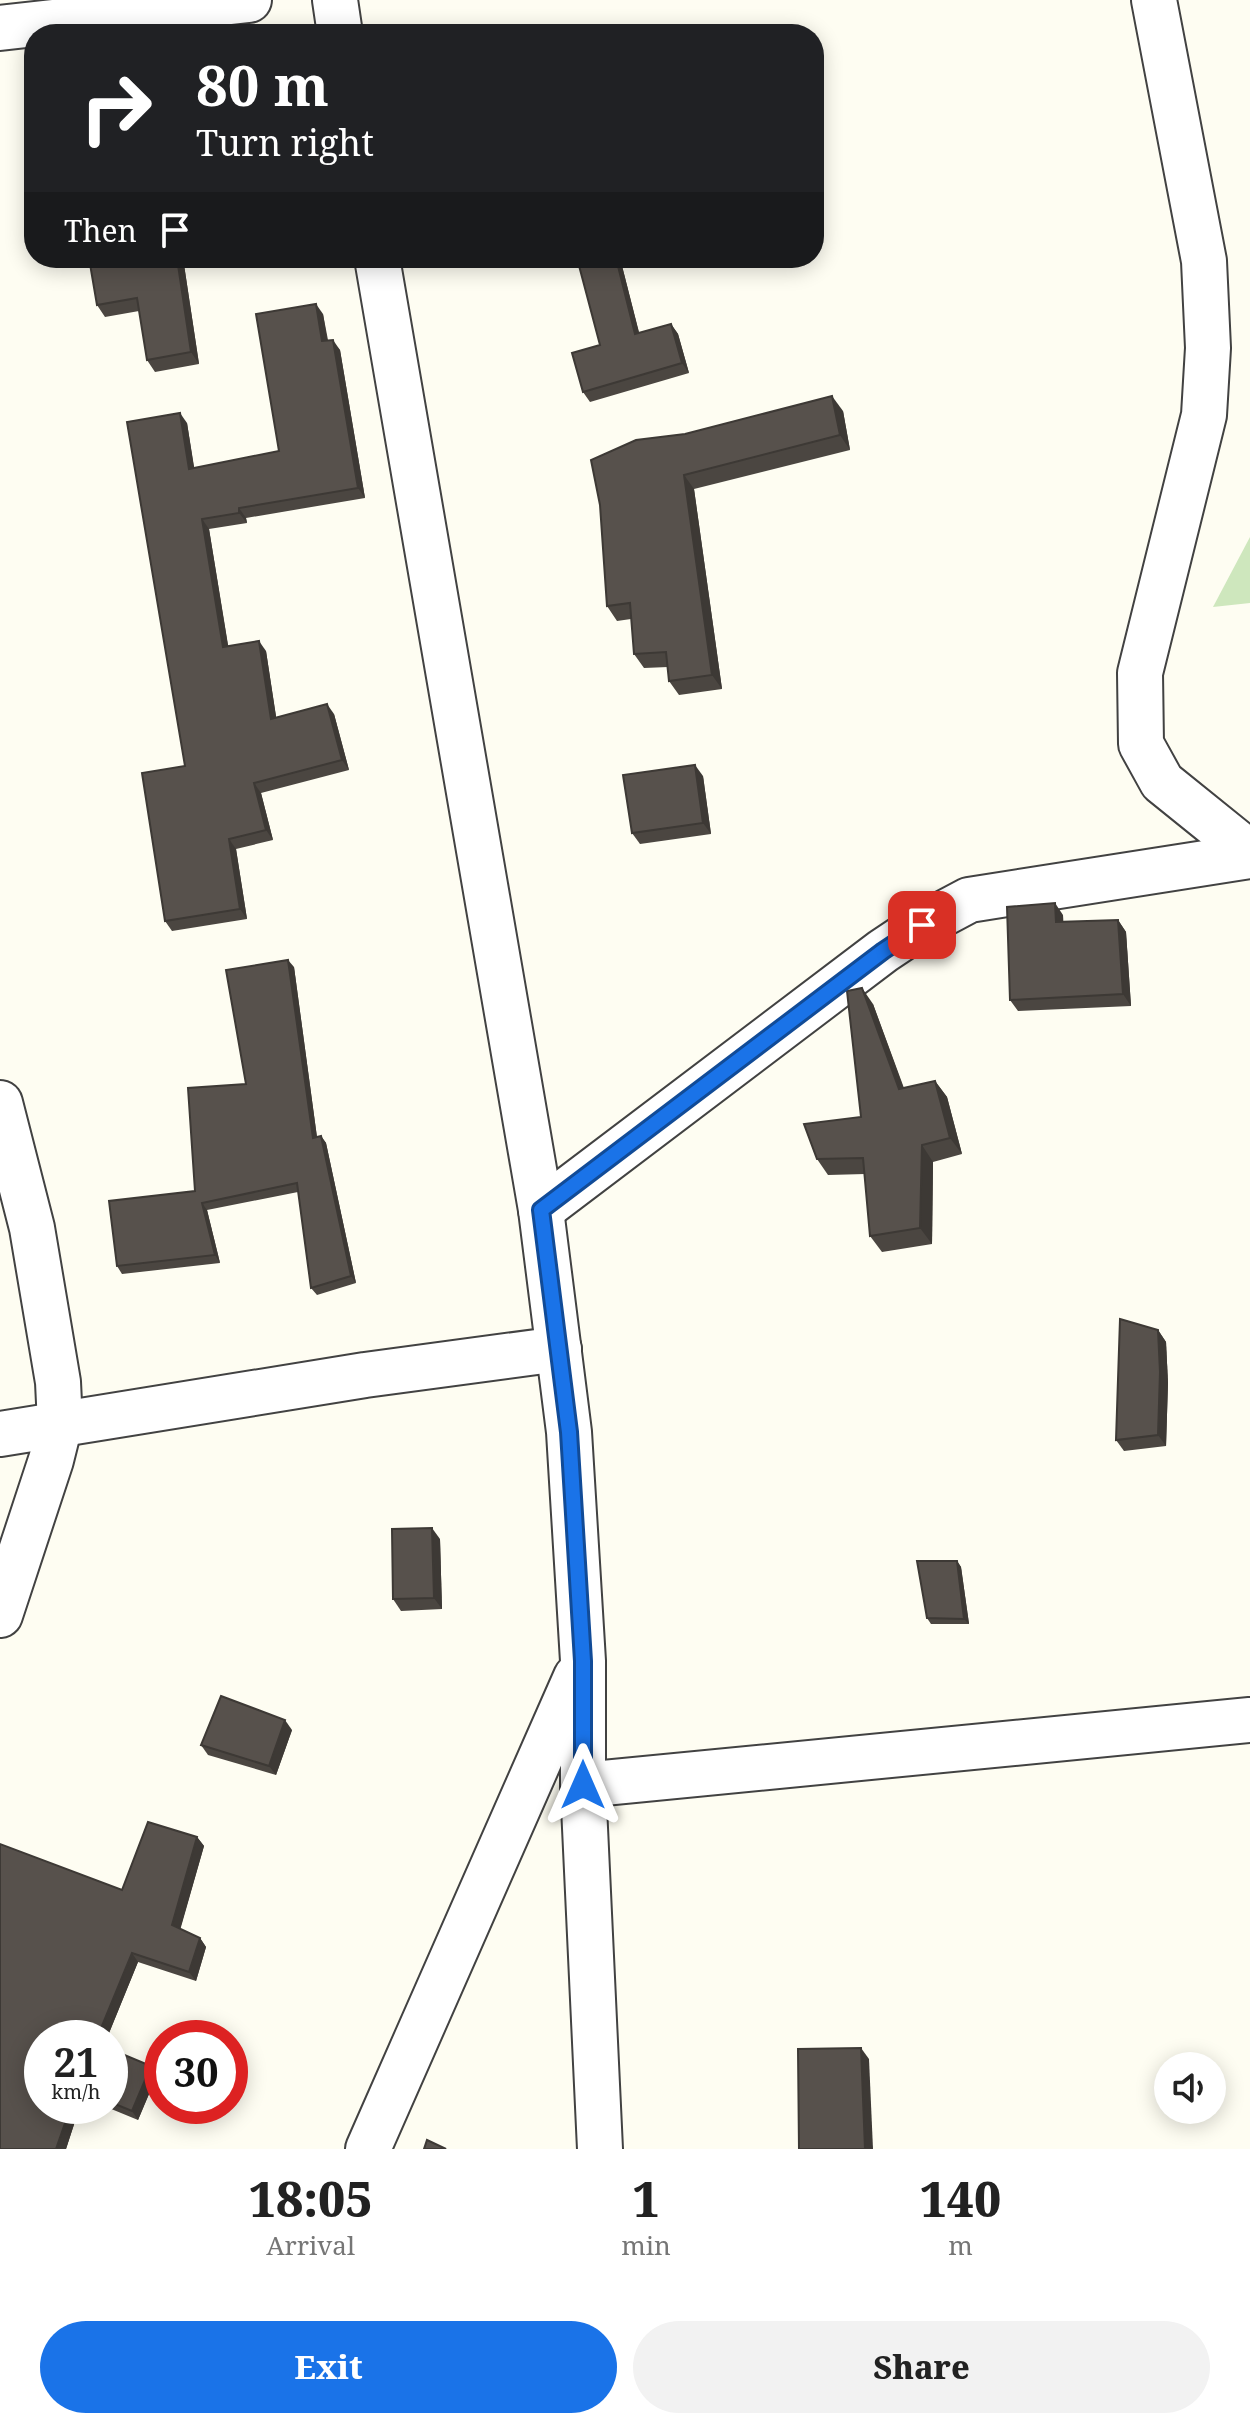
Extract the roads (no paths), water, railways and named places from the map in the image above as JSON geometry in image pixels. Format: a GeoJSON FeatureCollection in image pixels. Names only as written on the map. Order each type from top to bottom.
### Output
{"type":"FeatureCollection","features":[{"type":"Feature","properties":{"kind":"street"},"geometry":{"type":"LineString","coordinates":[[8,18],[249,0]]}},
{"type":"Feature","properties":{"kind":"street"},"geometry":{"type":"LineString","coordinates":[[335,0],[339,24]]}},
{"type":"Feature","properties":{"kind":"street"},"geometry":{"type":"LineString","coordinates":[[1154,0],[1204,261],[1208,348],[1204,415],[1140,673],[1141,744],[1162,782],[1250,854]]}},
{"type":"Feature","properties":{"kind":"street"},"geometry":{"type":"LineString","coordinates":[[379,268],[541,1210],[569,1432],[583,1661],[583,1785],[600,2149]]}},
{"type":"Feature","properties":{"kind":"street"},"geometry":{"type":"LineString","coordinates":[[541,1210],[883,951],[922,925],[969,900],[1250,854]]}},
{"type":"Feature","properties":{"kind":"street"},"geometry":{"type":"LineString","coordinates":[[0,1103],[32,1228],[58,1382],[60,1424],[0,1615]]}},
{"type":"Feature","properties":{"kind":"street"},"geometry":{"type":"LineString","coordinates":[[0,1434],[351,1377],[559,1349]]}},
{"type":"Feature","properties":{"kind":"street"},"geometry":{"type":"LineString","coordinates":[[368,2149],[583,1661]]}},
{"type":"Feature","properties":{"kind":"street"},"geometry":{"type":"LineString","coordinates":[[583,1785],[1250,1720]]}}]}
